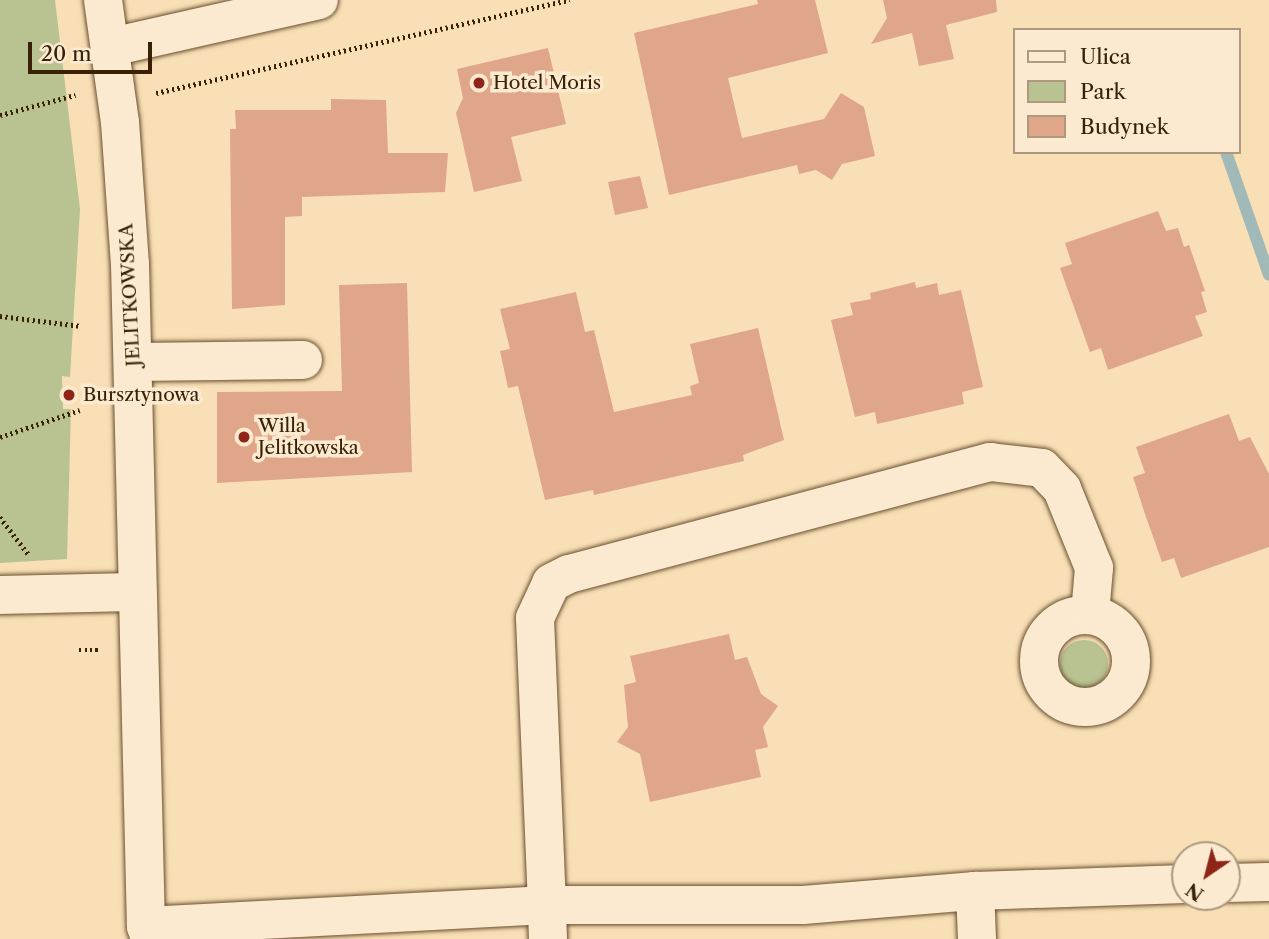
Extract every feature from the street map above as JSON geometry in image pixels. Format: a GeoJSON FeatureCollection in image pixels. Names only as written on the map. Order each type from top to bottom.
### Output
{"type":"FeatureCollection","features":[{"type":"Feature","properties":{"kind":"street","name":"JELITKOWSKA"},"geometry":{"type":"LineString","coordinates":[[103,0],[111,47],[128,238],[134,362],[137,592],[147,935]]}},
{"type":"Feature","properties":{"kind":"street"},"geometry":{"type":"LineString","coordinates":[[111,47],[319,0]]}},
{"type":"Feature","properties":{"kind":"street"},"geometry":{"type":"LineString","coordinates":[[134,362],[303,360]]}},
{"type":"Feature","properties":{"kind":"street"},"geometry":{"type":"LineString","coordinates":[[547,922],[535,618],[551,583],[569,574],[990,462],[1042,468],[1062,489],[1094,568],[1090,614]]}},
{"type":"Feature","properties":{"kind":"street"},"geometry":{"type":"LineString","coordinates":[[0,595],[137,592]]}},
{"type":"Feature","properties":{"kind":"street"},"geometry":{"type":"LineString","coordinates":[[1241,883],[1269,882]]}},
{"type":"Feature","properties":{"kind":"street"},"geometry":{"type":"LineString","coordinates":[[147,935],[226,930],[547,922],[975,891],[1171,884]]}},
{"type":"Feature","properties":{"kind":"street"},"geometry":{"type":"LineString","coordinates":[[975,891],[977,939]]}},
{"type":"Feature","properties":{"kind":"path"},"geometry":{"type":"LineString","coordinates":[[155,93],[570,0]]}},
{"type":"Feature","properties":{"kind":"path"},"geometry":{"type":"LineString","coordinates":[[0,115],[79,94]]}},
{"type":"Feature","properties":{"kind":"path"},"geometry":{"type":"LineString","coordinates":[[0,316],[81,326]]}},
{"type":"Feature","properties":{"kind":"path"},"geometry":{"type":"LineString","coordinates":[[0,437],[80,410]]}},
{"type":"Feature","properties":{"kind":"green space"},"geometry":{"type":"Polygon","coordinates":[[[0,0],[55,0],[80,209],[70,377],[62,376],[63,409],[71,409],[67,559],[0,563],[0,0]]]}},
{"type":"Feature","properties":{"kind":"green space"},"geometry":{"type":"Polygon","coordinates":[[[1084,640],[1101,647],[1108,664],[1101,681],[1084,688],[1067,681],[1060,664],[1067,647],[1084,640]]]}},
{"type":"Feature","properties":{"kind":"building"},"geometry":{"type":"Polygon","coordinates":[[[757,0],[815,0],[828,53],[728,78],[742,138],[824,119],[841,93],[864,107],[875,156],[842,164],[832,180],[816,170],[799,174],[797,165],[669,195],[634,33],[758,4],[757,0]]]}},
{"type":"Feature","properties":{"kind":"building"},"geometry":{"type":"Polygon","coordinates":[[[883,0],[996,0],[997,12],[946,25],[954,59],[919,66],[912,33],[871,44],[887,18],[883,0]]]}},
{"type":"Feature","properties":{"kind":"building"},"geometry":{"type":"Polygon","coordinates":[[[548,48],[566,124],[511,137],[522,181],[474,192],[456,113],[463,98],[457,69],[548,48]]]}},
{"type":"Feature","properties":{"kind":"building"},"geometry":{"type":"Polygon","coordinates":[[[331,99],[386,100],[388,153],[448,153],[445,192],[302,197],[302,216],[285,217],[285,305],[232,309],[230,129],[236,129],[235,110],[331,110],[331,99]]]}},
{"type":"Feature","properties":{"kind":"building"},"geometry":{"type":"Polygon","coordinates":[[[640,176],[648,208],[615,215],[608,182],[640,176]]]}},
{"type":"Feature","properties":{"kind":"building"},"geometry":{"type":"Polygon","coordinates":[[[1158,211],[1166,231],[1178,228],[1184,247],[1189,245],[1205,291],[1201,292],[1207,312],[1195,316],[1203,336],[1108,370],[1101,348],[1090,352],[1060,268],[1072,264],[1065,243],[1158,211]]]}},
{"type":"Feature","properties":{"kind":"building"},"geometry":{"type":"Polygon","coordinates":[[[915,282],[916,288],[937,283],[939,295],[961,290],[983,387],[962,392],[964,404],[877,424],[875,412],[855,417],[831,320],[853,315],[850,303],[871,299],[870,293],[915,282]]]}},
{"type":"Feature","properties":{"kind":"building"},"geometry":{"type":"Polygon","coordinates":[[[407,283],[412,472],[217,483],[217,392],[342,391],[339,285],[407,283]]]}},
{"type":"Feature","properties":{"kind":"building"},"geometry":{"type":"Polygon","coordinates":[[[576,292],[585,332],[594,330],[614,412],[692,395],[690,386],[699,383],[690,344],[758,328],[784,440],[743,455],[744,461],[594,495],[593,490],[545,500],[518,386],[508,388],[500,351],[510,349],[500,309],[576,292]]]}},
{"type":"Feature","properties":{"kind":"building"},"geometry":{"type":"Polygon","coordinates":[[[1229,414],[1239,441],[1250,437],[1269,474],[1269,547],[1181,578],[1174,558],[1162,562],[1145,514],[1133,477],[1145,473],[1136,447],[1229,414]]]}},
{"type":"Feature","properties":{"kind":"building"},"geometry":{"type":"Polygon","coordinates":[[[729,634],[735,660],[747,657],[761,694],[778,706],[763,727],[768,747],[755,750],[761,777],[650,802],[640,754],[617,742],[628,727],[624,685],[636,682],[630,656],[729,634]]]}},
{"type":"Feature","properties":{"kind":"waterway"},"geometry":{"type":"LineString","coordinates":[[1227,154],[1269,275]]}},
{"type":"Feature","properties":{"kind":"place","name":"Hotel Moris"},"geometry":{"type":"Point","coordinates":[479,83]}},
{"type":"Feature","properties":{"kind":"place","name":"Bursztynowa"},"geometry":{"type":"Point","coordinates":[69,395]}},
{"type":"Feature","properties":{"kind":"place","name":"Willa Jelitkowska"},"geometry":{"type":"Point","coordinates":[244,437]}}]}
